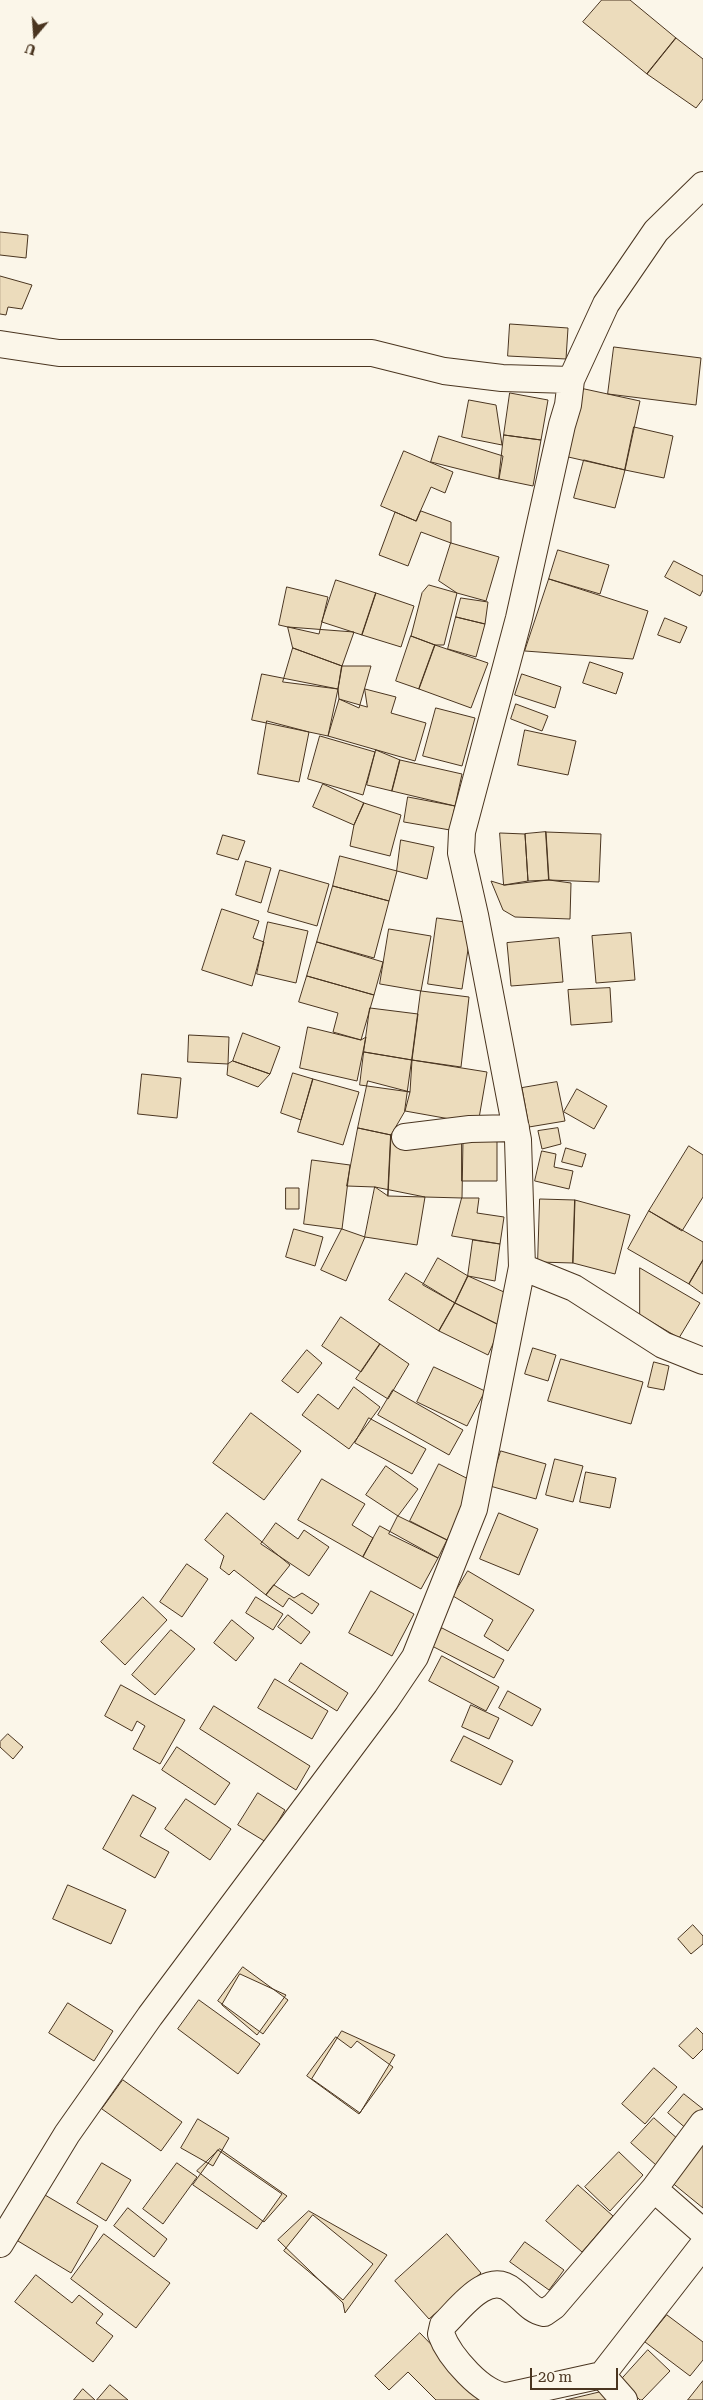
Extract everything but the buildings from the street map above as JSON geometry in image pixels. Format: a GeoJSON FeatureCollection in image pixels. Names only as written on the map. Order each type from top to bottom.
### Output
{"type":"FeatureCollection","features":[{"type":"Feature","properties":{"kind":"street"},"geometry":{"type":"LineString","coordinates":[[0,2244],[66,2134],[144,2024],[369,1724],[416,1657],[474,1509],[522,1267],[516,1128],[460,843],[519,618],[568,405],[571,380],[606,304],[656,231],[703,185]]}},
{"type":"Feature","properties":{"kind":"street"},"geometry":{"type":"LineString","coordinates":[[0,344],[58,353],[372,353],[444,371],[502,378],[571,380]]}},
{"type":"Feature","properties":{"kind":"street"},"geometry":{"type":"LineString","coordinates":[[405,1136],[516,1128]]}},
{"type":"Feature","properties":{"kind":"street"},"geometry":{"type":"LineString","coordinates":[[522,1267],[574,1288],[663,1345],[703,1361]]}},
{"type":"Feature","properties":{"kind":"street"},"geometry":{"type":"LineString","coordinates":[[703,2123],[654,2189],[554,2306],[544,2313],[534,2311],[511,2289],[495,2285],[484,2287],[477,2291],[443,2325],[441,2334],[451,2354],[488,2391],[498,2396],[508,2396],[602,2375],[703,2245]]}},
{"type":"Feature","properties":{"kind":"street"},"geometry":{"type":"LineString","coordinates":[[654,2189],[703,2232]]}},
{"type":"Feature","properties":{"kind":"street"},"geometry":{"type":"LineString","coordinates":[[602,2375],[624,2400]]}}]}
